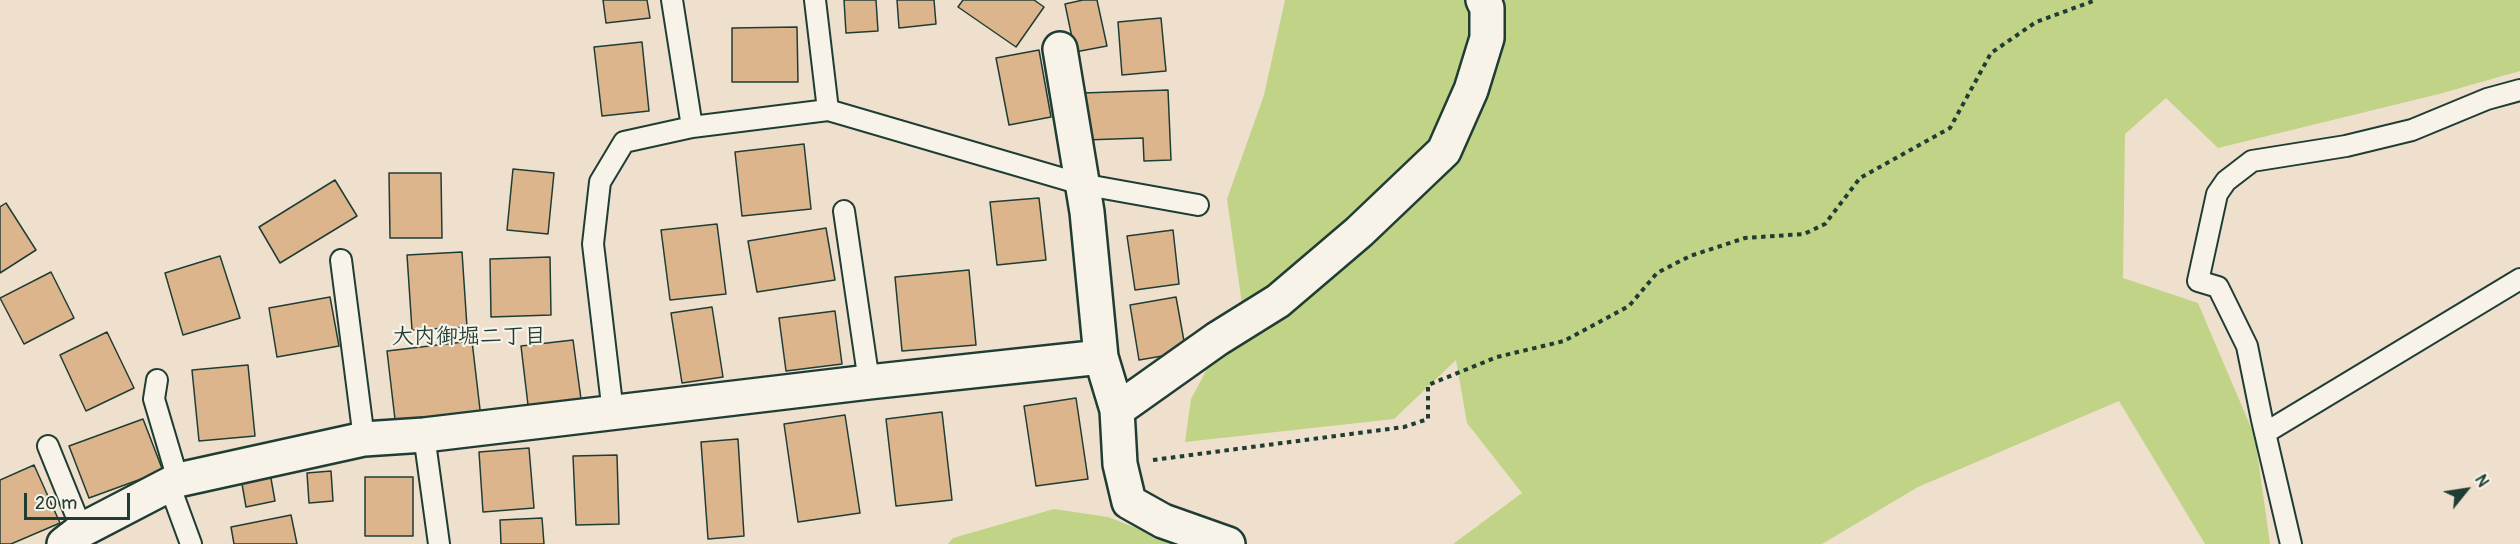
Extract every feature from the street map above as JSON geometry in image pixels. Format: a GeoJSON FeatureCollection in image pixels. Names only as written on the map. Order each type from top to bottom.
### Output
{"type":"FeatureCollection","features":[{"type":"Feature","properties":{"kind":"street"},"geometry":{"type":"LineString","coordinates":[[1118,410],[1217,339],[1278,301],[1359,232],[1444,151],[1471,90],[1487,38],[1487,8],[1483,0]]}},
{"type":"Feature","properties":{"kind":"street"},"geometry":{"type":"LineString","coordinates":[[1060,49],[1087,212],[1101,357],[1118,410],[1120,464],[1129,502],[1162,521],[1228,544]]}},
{"type":"Feature","properties":{"kind":"street"},"geometry":{"type":"LineString","coordinates":[[73,537],[173,482],[364,439],[424,435],[1101,357]]}},
{"type":"Feature","properties":{"kind":"lane"},"geometry":{"type":"LineString","coordinates":[[672,0],[692,127]]}},
{"type":"Feature","properties":{"kind":"lane"},"geometry":{"type":"LineString","coordinates":[[815,0],[828,110]]}},
{"type":"Feature","properties":{"kind":"lane"},"geometry":{"type":"LineString","coordinates":[[2291,544],[2247,346],[2218,287],[2198,281],[2217,194],[2226,181],[2252,161],[2346,146],[2412,130],[2487,99],[2520,90]]}},
{"type":"Feature","properties":{"kind":"lane"},"geometry":{"type":"LineString","coordinates":[[613,413],[592,244],[600,182],[624,142],[692,127],[828,110],[1081,184],[1198,205]]}},
{"type":"Feature","properties":{"kind":"lane"},"geometry":{"type":"LineString","coordinates":[[844,211],[869,382]]}},
{"type":"Feature","properties":{"kind":"lane"},"geometry":{"type":"LineString","coordinates":[[341,260],[364,439]]}},
{"type":"Feature","properties":{"kind":"lane"},"geometry":{"type":"LineString","coordinates":[[2265,433],[2520,279]]}},
{"type":"Feature","properties":{"kind":"lane"},"geometry":{"type":"LineString","coordinates":[[157,380],[154,399],[173,482],[191,544]]}},
{"type":"Feature","properties":{"kind":"lane"},"geometry":{"type":"LineString","coordinates":[[424,435],[439,544]]}},
{"type":"Feature","properties":{"kind":"lane"},"geometry":{"type":"LineString","coordinates":[[48,446],[73,537]]}},
{"type":"Feature","properties":{"kind":"path"},"geometry":{"type":"LineString","coordinates":[[1120,464],[1404,427],[1428,419],[1428,385],[1497,357],[1564,341],[1629,306],[1657,273],[1690,256],[1745,238],[1804,234],[1825,224],[1860,178],[1950,128],[1990,53],[2036,22],[2096,0]]}},
{"type":"Feature","properties":{"kind":"green space"},"geometry":{"type":"Polygon","coordinates":[[[1285,0],[2520,0],[2520,71],[2439,94],[2218,148],[2166,98],[2125,134],[2123,278],[2198,303],[2255,437],[2270,544],[2205,544],[2119,401],[1918,487],[1822,544],[1453,544],[1522,493],[1467,423],[1456,360],[1394,419],[1185,442],[1191,399],[1242,304],[1227,199],[1264,95],[1285,0]]]}},
{"type":"Feature","properties":{"kind":"green space"},"geometry":{"type":"Polygon","coordinates":[[[1054,509],[1108,517],[1178,544],[948,544],[953,538],[1054,509]]]}},
{"type":"Feature","properties":{"kind":"building"},"geometry":{"type":"Polygon","coordinates":[[[603,0],[647,0],[650,18],[606,23],[603,0]]]}},
{"type":"Feature","properties":{"kind":"building"},"geometry":{"type":"Polygon","coordinates":[[[844,0],[876,0],[878,31],[846,33],[844,0]]]}},
{"type":"Feature","properties":{"kind":"building"},"geometry":{"type":"Polygon","coordinates":[[[897,0],[934,0],[936,24],[899,28],[897,0]]]}},
{"type":"Feature","properties":{"kind":"building"},"geometry":{"type":"Polygon","coordinates":[[[963,0],[1034,0],[1044,7],[1016,47],[958,7],[963,0]]]}},
{"type":"Feature","properties":{"kind":"building"},"geometry":{"type":"Polygon","coordinates":[[[1097,0],[1107,46],[1075,52],[1065,4],[1097,0]]]}},
{"type":"Feature","properties":{"kind":"building"},"geometry":{"type":"Polygon","coordinates":[[[1161,18],[1166,71],[1122,75],[1118,22],[1161,18]]]}},
{"type":"Feature","properties":{"kind":"building"},"geometry":{"type":"Polygon","coordinates":[[[797,27],[798,82],[732,82],[732,28],[797,27]]]}},
{"type":"Feature","properties":{"kind":"building"},"geometry":{"type":"Polygon","coordinates":[[[642,42],[649,111],[602,116],[594,47],[642,42]]]}},
{"type":"Feature","properties":{"kind":"building"},"geometry":{"type":"Polygon","coordinates":[[[1039,50],[1051,117],[1009,125],[996,58],[1039,50]]]}},
{"type":"Feature","properties":{"kind":"building"},"geometry":{"type":"Polygon","coordinates":[[[1168,90],[1171,160],[1144,161],[1143,138],[1085,140],[1083,93],[1168,90]]]}},
{"type":"Feature","properties":{"kind":"building"},"geometry":{"type":"Polygon","coordinates":[[[804,144],[811,209],[742,216],[735,152],[804,144]]]}},
{"type":"Feature","properties":{"kind":"building"},"geometry":{"type":"Polygon","coordinates":[[[513,169],[554,173],[548,234],[507,230],[513,169]]]}},
{"type":"Feature","properties":{"kind":"building"},"geometry":{"type":"Polygon","coordinates":[[[389,173],[441,173],[442,238],[390,238],[389,173]]]}},
{"type":"Feature","properties":{"kind":"building"},"geometry":{"type":"Polygon","coordinates":[[[335,180],[357,216],[280,263],[259,227],[335,180]]]}},
{"type":"Feature","properties":{"kind":"building"},"geometry":{"type":"Polygon","coordinates":[[[1039,198],[1046,260],[997,265],[990,202],[1039,198]]]}},
{"type":"Feature","properties":{"kind":"building"},"geometry":{"type":"Polygon","coordinates":[[[6,203],[36,250],[0,273],[0,207],[6,203]]]}},
{"type":"Feature","properties":{"kind":"building"},"geometry":{"type":"Polygon","coordinates":[[[717,224],[726,294],[670,300],[661,230],[717,224]]]}},
{"type":"Feature","properties":{"kind":"building"},"geometry":{"type":"Polygon","coordinates":[[[826,228],[835,280],[757,292],[748,241],[826,228]]]}},
{"type":"Feature","properties":{"kind":"building"},"geometry":{"type":"Polygon","coordinates":[[[1173,230],[1179,284],[1135,290],[1127,236],[1173,230]]]}},
{"type":"Feature","properties":{"kind":"building"},"geometry":{"type":"Polygon","coordinates":[[[462,252],[467,327],[412,330],[407,255],[462,252]]]}},
{"type":"Feature","properties":{"kind":"building"},"geometry":{"type":"Polygon","coordinates":[[[220,256],[240,318],[183,335],[165,273],[220,256]]]}},
{"type":"Feature","properties":{"kind":"building"},"geometry":{"type":"Polygon","coordinates":[[[550,257],[551,315],[491,317],[490,259],[550,257]]]}},
{"type":"Feature","properties":{"kind":"building"},"geometry":{"type":"Polygon","coordinates":[[[969,270],[976,345],[902,351],[895,277],[969,270]]]}},
{"type":"Feature","properties":{"kind":"building"},"geometry":{"type":"Polygon","coordinates":[[[51,272],[74,318],[24,344],[0,298],[51,272]]]}},
{"type":"Feature","properties":{"kind":"building"},"geometry":{"type":"Polygon","coordinates":[[[330,297],[339,346],[277,357],[269,308],[330,297]]]}},
{"type":"Feature","properties":{"kind":"building"},"geometry":{"type":"Polygon","coordinates":[[[1176,297],[1186,352],[1139,360],[1130,305],[1176,297]]]}},
{"type":"Feature","properties":{"kind":"building"},"geometry":{"type":"Polygon","coordinates":[[[712,307],[723,377],[682,383],[671,313],[712,307]]]}},
{"type":"Feature","properties":{"kind":"building"},"geometry":{"type":"Polygon","coordinates":[[[835,311],[842,364],[786,371],[779,318],[835,311]]]}},
{"type":"Feature","properties":{"kind":"building"},"geometry":{"type":"Polygon","coordinates":[[[107,332],[134,388],[86,411],[60,355],[107,332]]]}},
{"type":"Feature","properties":{"kind":"building"},"geometry":{"type":"Polygon","coordinates":[[[573,340],[581,399],[528,405],[521,346],[573,340]]]}},
{"type":"Feature","properties":{"kind":"building"},"geometry":{"type":"Polygon","coordinates":[[[472,341],[481,418],[396,428],[387,351],[472,341]]]}},
{"type":"Feature","properties":{"kind":"building"},"geometry":{"type":"Polygon","coordinates":[[[248,365],[255,436],[199,441],[192,370],[248,365]]]}},
{"type":"Feature","properties":{"kind":"building"},"geometry":{"type":"Polygon","coordinates":[[[1076,398],[1088,479],[1036,486],[1024,406],[1076,398]]]}},
{"type":"Feature","properties":{"kind":"building"},"geometry":{"type":"Polygon","coordinates":[[[942,412],[952,500],[896,506],[886,419],[942,412]]]}},
{"type":"Feature","properties":{"kind":"building"},"geometry":{"type":"Polygon","coordinates":[[[845,415],[860,513],[798,522],[784,424],[845,415]]]}},
{"type":"Feature","properties":{"kind":"building"},"geometry":{"type":"Polygon","coordinates":[[[143,419],[163,471],[89,498],[69,446],[143,419]]]}},
{"type":"Feature","properties":{"kind":"building"},"geometry":{"type":"Polygon","coordinates":[[[738,439],[744,536],[708,539],[701,442],[738,439]]]}},
{"type":"Feature","properties":{"kind":"building"},"geometry":{"type":"Polygon","coordinates":[[[529,448],[534,508],[483,512],[479,452],[529,448]]]}},
{"type":"Feature","properties":{"kind":"building"},"geometry":{"type":"Polygon","coordinates":[[[617,455],[619,524],[576,525],[573,456],[617,455]]]}},
{"type":"Feature","properties":{"kind":"building"},"geometry":{"type":"Polygon","coordinates":[[[34,465],[60,523],[11,544],[0,544],[0,480],[34,465]]]}},
{"type":"Feature","properties":{"kind":"building"},"geometry":{"type":"Polygon","coordinates":[[[331,471],[333,501],[309,503],[307,473],[331,471]]]}},
{"type":"Feature","properties":{"kind":"building"},"geometry":{"type":"Polygon","coordinates":[[[270,473],[275,501],[246,507],[241,478],[270,473]]]}},
{"type":"Feature","properties":{"kind":"building"},"geometry":{"type":"Polygon","coordinates":[[[365,477],[413,477],[413,536],[365,536],[365,477]]]}},
{"type":"Feature","properties":{"kind":"building"},"geometry":{"type":"Polygon","coordinates":[[[291,515],[297,544],[234,544],[231,527],[291,515]]]}},
{"type":"Feature","properties":{"kind":"building"},"geometry":{"type":"Polygon","coordinates":[[[542,518],[544,544],[501,544],[500,520],[542,518]]]}},
{"type":"Feature","properties":{"kind":"district","name":"大内御堀二丁目"},"geometry":{"type":"Point","coordinates":[469,337]}}]}
